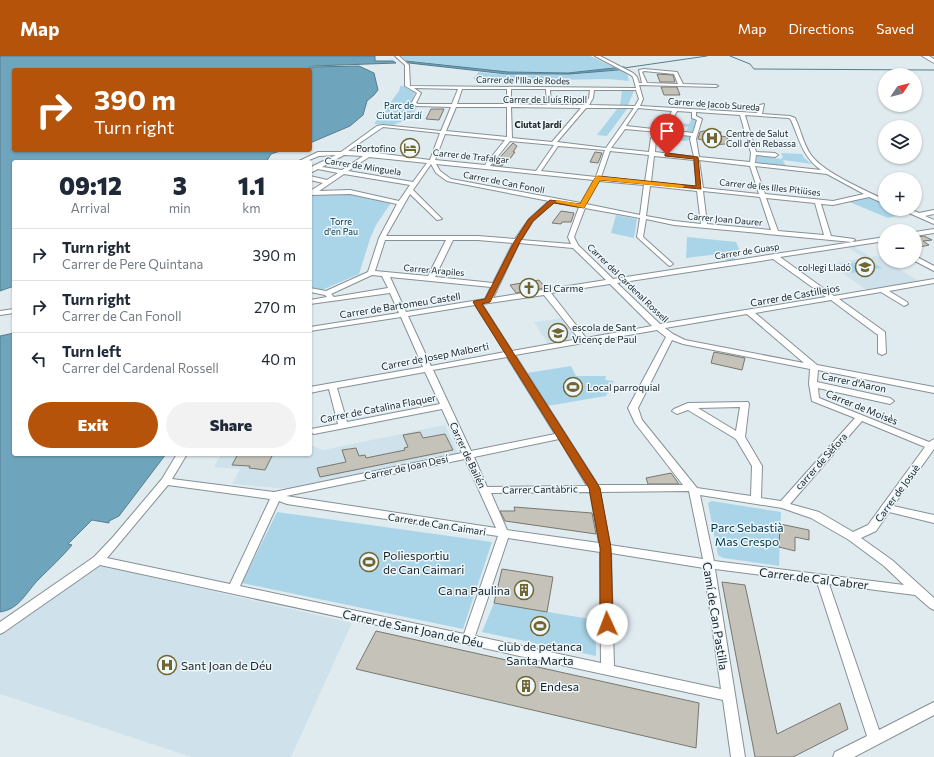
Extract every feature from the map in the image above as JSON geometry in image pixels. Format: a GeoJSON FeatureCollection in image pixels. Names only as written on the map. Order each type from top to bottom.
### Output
{"type":"FeatureCollection","features":[{"type":"Feature","properties":{"kind":"highway"},"geometry":{"type":"LineString","coordinates":[[925,56],[934,61]]}},
{"type":"Feature","properties":{"kind":"street"},"geometry":{"type":"LineString","coordinates":[[397,56],[408,65],[408,87]]}},
{"type":"Feature","properties":{"kind":"street"},"geometry":{"type":"LineString","coordinates":[[596,56],[626,70],[635,77],[641,99],[637,107]]}},
{"type":"Feature","properties":{"kind":"street"},"geometry":{"type":"LineString","coordinates":[[645,84],[640,71],[644,70],[676,73],[681,85]]}},
{"type":"Feature","properties":{"kind":"street","name":"Carrer de l'Illa de Rodes"},"geometry":{"type":"LineString","coordinates":[[408,87],[592,89],[638,86],[645,84],[716,86]]}},
{"type":"Feature","properties":{"kind":"street","name":"Carrer de Lluís Ripoll"},"geometry":{"type":"LineString","coordinates":[[408,87],[419,93],[413,103],[417,105],[637,107]]}},
{"type":"Feature","properties":{"kind":"street"},"geometry":{"type":"LineString","coordinates":[[312,291],[330,296],[371,273],[382,238],[401,203],[427,165],[432,161],[461,87]]}},
{"type":"Feature","properties":{"kind":"street"},"geometry":{"type":"LineString","coordinates":[[487,166],[509,139],[509,88]]}},
{"type":"Feature","properties":{"kind":"street"},"geometry":{"type":"LineString","coordinates":[[548,88],[549,107]]}},
{"type":"Feature","properties":{"kind":"street"},"geometry":{"type":"LineString","coordinates":[[538,172],[555,144],[591,98],[592,89]]}},
{"type":"Feature","properties":{"kind":"street"},"geometry":{"type":"LineString","coordinates":[[759,115],[762,105]]}},
{"type":"Feature","properties":{"kind":"street","name":"Carrer de Jacob Sureda"},"geometry":{"type":"LineString","coordinates":[[637,107],[694,113],[743,116],[759,115],[793,119],[809,157],[829,172]]}},
{"type":"Feature","properties":{"kind":"street","name":"Carrer del Cardenal Rossell"},"geometry":{"type":"LineString","coordinates":[[637,107],[608,149],[598,178],[582,207],[571,237],[575,246],[658,327],[670,336],[683,342],[934,390]]}},
{"type":"Feature","properties":{"kind":"street"},"geometry":{"type":"LineString","coordinates":[[668,263],[640,237],[644,218],[654,138],[664,131],[675,110]]}},
{"type":"Feature","properties":{"kind":"street"},"geometry":{"type":"LineString","coordinates":[[694,113],[694,117],[700,120],[693,139],[704,226]]}},
{"type":"Feature","properties":{"kind":"street"},"geometry":{"type":"LineString","coordinates":[[743,116],[754,153],[752,164],[775,232]]}},
{"type":"Feature","properties":{"kind":"street"},"geometry":{"type":"LineString","coordinates":[[312,170],[342,153],[379,127],[388,126],[829,172],[868,195],[878,199]]}},
{"type":"Feature","properties":{"kind":"street"},"geometry":{"type":"LineString","coordinates":[[623,127],[694,135]]}},
{"type":"Feature","properties":{"kind":"street"},"geometry":{"type":"LineString","coordinates":[[754,153],[775,155]]}},
{"type":"Feature","properties":{"kind":"street","name":"Carrer de Trafalgar"},"geometry":{"type":"LineString","coordinates":[[304,160],[318,154],[369,154],[598,178]]}},
{"type":"Feature","properties":{"kind":"street"},"geometry":{"type":"LineString","coordinates":[[312,192],[369,154]]}},
{"type":"Feature","properties":{"kind":"street","name":"Carrer de Can Fonoll"},"geometry":{"type":"LineString","coordinates":[[432,161],[438,172],[449,180],[582,207]]}},
{"type":"Feature","properties":{"kind":"street","name":"Carrer de Minguela"},"geometry":{"type":"LineString","coordinates":[[312,167],[414,184]]}},
{"type":"Feature","properties":{"kind":"street"},"geometry":{"type":"LineString","coordinates":[[312,178],[328,182]]}},
{"type":"Feature","properties":{"kind":"street","name":"Carrer de les Illes Pitiüses"},"geometry":{"type":"LineString","coordinates":[[598,178],[833,203],[868,195]]}},
{"type":"Feature","properties":{"kind":"street"},"geometry":{"type":"LineString","coordinates":[[410,190],[439,219]]}},
{"type":"Feature","properties":{"kind":"street"},"geometry":{"type":"LineString","coordinates":[[312,193],[350,192],[401,203]]}},
{"type":"Feature","properties":{"kind":"street"},"geometry":{"type":"LineString","coordinates":[[488,301],[517,242],[531,220],[552,201]]}},
{"type":"Feature","properties":{"kind":"street"},"geometry":{"type":"LineString","coordinates":[[817,201],[828,238]]}},
{"type":"Feature","properties":{"kind":"street","name":"Carrer Joan Daurer"},"geometry":{"type":"LineString","coordinates":[[582,207],[674,223],[867,241]]}},
{"type":"Feature","properties":{"kind":"street"},"geometry":{"type":"LineString","coordinates":[[922,214],[934,212]]}},
{"type":"Feature","properties":{"kind":"street"},"geometry":{"type":"LineString","coordinates":[[921,216],[934,222]]}},
{"type":"Feature","properties":{"kind":"street"},"geometry":{"type":"LineString","coordinates":[[923,233],[934,231]]}},
{"type":"Feature","properties":{"kind":"street"},"geometry":{"type":"LineString","coordinates":[[923,233],[934,239]]}},
{"type":"Feature","properties":{"kind":"street"},"geometry":{"type":"LineString","coordinates":[[382,238],[478,238],[575,246]]}},
{"type":"Feature","properties":{"kind":"street"},"geometry":{"type":"LineString","coordinates":[[431,278],[450,239]]}},
{"type":"Feature","properties":{"kind":"street","name":"Carrer de Guasp"},"geometry":{"type":"LineString","coordinates":[[612,281],[878,240]]}},
{"type":"Feature","properties":{"kind":"street"},"geometry":{"type":"LineString","coordinates":[[774,256],[882,334],[882,353]]}},
{"type":"Feature","properties":{"kind":"street"},"geometry":{"type":"LineString","coordinates":[[922,262],[934,269]]}},
{"type":"Feature","properties":{"kind":"street","name":"Carrer Arapiles"},"geometry":{"type":"LineString","coordinates":[[371,273],[496,285]]}},
{"type":"Feature","properties":{"kind":"street","name":"Carrer de Bailén"},"geometry":{"type":"LineString","coordinates":[[385,274],[504,534]]}},
{"type":"Feature","properties":{"kind":"street","name":"Carrer de Bartomeu Castell"},"geometry":{"type":"LineString","coordinates":[[312,329],[612,281]]}},
{"type":"Feature","properties":{"kind":"street","name":"Carrer de Castillejos"},"geometry":{"type":"LineString","coordinates":[[658,327],[750,313],[934,281]]}},
{"type":"Feature","properties":{"kind":"street"},"geometry":{"type":"LineString","coordinates":[[312,301],[330,296],[392,290]]}},
{"type":"Feature","properties":{"kind":"street"},"geometry":{"type":"LineString","coordinates":[[883,290],[904,304]]}},
{"type":"Feature","properties":{"kind":"street"},"geometry":{"type":"LineString","coordinates":[[546,292],[584,340]]}},
{"type":"Feature","properties":{"kind":"street"},"geometry":{"type":"LineString","coordinates":[[477,302],[594,488],[605,548],[608,670]]}},
{"type":"Feature","properties":{"kind":"street"},"geometry":{"type":"LineString","coordinates":[[0,313],[12,311]]}},
{"type":"Feature","properties":{"kind":"street"},"geometry":{"type":"LineString","coordinates":[[750,313],[814,367]]}},
{"type":"Feature","properties":{"kind":"street","name":"Carrer de Josep Malberti"},"geometry":{"type":"LineString","coordinates":[[312,390],[658,327]]}},
{"type":"Feature","properties":{"kind":"street","name":"Camí de Can Pastilla"},"geometry":{"type":"LineString","coordinates":[[670,336],[633,408],[638,421],[693,489],[707,551],[738,757]]}},
{"type":"Feature","properties":{"kind":"street","name":"Carrer de Moisès"},"geometry":{"type":"LineString","coordinates":[[814,367],[813,384],[815,399],[860,418],[932,444]]}},
{"type":"Feature","properties":{"kind":"street","name":"Carrer d'Aaron"},"geometry":{"type":"LineString","coordinates":[[813,384],[890,401]]}},
{"type":"Feature","properties":{"kind":"street"},"geometry":{"type":"LineString","coordinates":[[332,386],[343,425]]}},
{"type":"Feature","properties":{"kind":"street"},"geometry":{"type":"LineString","coordinates":[[677,411],[688,406],[746,400],[740,438]]}},
{"type":"Feature","properties":{"kind":"street","name":"Carrer de Catalina Flaquer"},"geometry":{"type":"LineString","coordinates":[[314,431],[445,406]]}},
{"type":"Feature","properties":{"kind":"street"},"geometry":{"type":"LineString","coordinates":[[688,406],[740,438],[757,466],[756,501]]}},
{"type":"Feature","properties":{"kind":"street","name":"carrer de Sèfora"},"geometry":{"type":"LineString","coordinates":[[782,505],[860,418]]}},
{"type":"Feature","properties":{"kind":"street","name":"Carrer de Joan Desí"},"geometry":{"type":"LineString","coordinates":[[276,496],[279,494],[467,454],[561,436]]}},
{"type":"Feature","properties":{"kind":"street","name":"Carrer de Josuè"},"geometry":{"type":"LineString","coordinates":[[853,537],[872,528],[932,444]]}},
{"type":"Feature","properties":{"kind":"street"},"geometry":{"type":"LineString","coordinates":[[0,629],[98,560],[117,540],[166,481],[181,456]]}},
{"type":"Feature","properties":{"kind":"street","name":"Carrer de Can Caimari"},"geometry":{"type":"LineString","coordinates":[[166,481],[276,496],[287,500],[708,564]]}},
{"type":"Feature","properties":{"kind":"street","name":"Carrer Cantàbric"},"geometry":{"type":"LineString","coordinates":[[484,490],[594,488],[693,489],[782,505],[815,515],[853,537],[888,563],[934,605]]}},
{"type":"Feature","properties":{"kind":"street"},"geometry":{"type":"LineString","coordinates":[[233,589],[276,496]]}},
{"type":"Feature","properties":{"kind":"street"},"geometry":{"type":"LineString","coordinates":[[886,508],[934,519]]}},
{"type":"Feature","properties":{"kind":"street"},"geometry":{"type":"LineString","coordinates":[[468,640],[504,534]]}},
{"type":"Feature","properties":{"kind":"street","name":"Carrer de Sant Joan de Déu"},"geometry":{"type":"LineString","coordinates":[[98,560],[729,696]]}},
{"type":"Feature","properties":{"kind":"street","name":"Carrer de Cal Cabrer"},"geometry":{"type":"LineString","coordinates":[[708,564],[919,591]]}},
{"type":"Feature","properties":{"kind":"street"},"geometry":{"type":"LineString","coordinates":[[822,579],[875,739]]}},
{"type":"Feature","properties":{"kind":"street"},"geometry":{"type":"LineString","coordinates":[[840,757],[934,708]]}},
{"type":"Feature","properties":{"kind":"shaded area"},"geometry":{"type":"Polygon","coordinates":[[[0,56],[375,56],[375,61],[393,61],[396,63],[313,66],[309,68],[12,68],[12,152],[277,152],[271,154],[267,160],[12,160],[12,287],[0,291],[0,56]]]}},
{"type":"Feature","properties":{"kind":"shaded area"},"geometry":{"type":"Polygon","coordinates":[[[406,61],[508,72],[568,73],[614,68],[618,70],[569,74],[507,74],[409,63],[406,61]]]}},
{"type":"Feature","properties":{"kind":"shaded area"},"geometry":{"type":"Polygon","coordinates":[[[359,66],[374,73],[378,90],[367,101],[363,115],[350,126],[312,142],[312,68],[359,66]]]}},
{"type":"Feature","properties":{"kind":"shaded area","name":"col·legi Lladó"},"geometry":{"type":"Polygon","coordinates":[[[852,245],[870,257],[878,256],[878,268],[898,268],[919,281],[867,290],[829,264],[864,258],[846,246],[852,245]]]}},
{"type":"Feature","properties":{"kind":"shaded area","name":"escola de Sant Vicenç de Paul"},"geometry":{"type":"Polygon","coordinates":[[[562,318],[578,339],[548,344],[534,322],[562,318]]]}},
{"type":"Feature","properties":{"kind":"shaded area"},"geometry":{"type":"Polygon","coordinates":[[[12,333],[12,456],[164,456],[119,516],[109,521],[109,523],[92,520],[68,544],[72,545],[34,584],[18,604],[0,612],[0,336],[12,333]]]}},
{"type":"Feature","properties":{"kind":"shaded area"},"geometry":{"type":"Polygon","coordinates":[[[445,425],[458,453],[290,489],[232,484],[240,469],[214,467],[220,456],[312,456],[312,446],[323,450],[445,425]]]}},
{"type":"Feature","properties":{"kind":"shaded area","name":"Sant Joan de Déu"},"geometry":{"type":"Polygon","coordinates":[[[98,565],[352,623],[291,757],[192,757],[0,694],[0,635],[98,565]]]}},
{"type":"Feature","properties":{"kind":"green space"},"geometry":{"type":"Polygon","coordinates":[[[401,56],[590,56],[616,68],[567,73],[508,72],[405,60],[401,56]]]}},
{"type":"Feature","properties":{"kind":"green space"},"geometry":{"type":"Polygon","coordinates":[[[619,69],[627,73],[629,81],[608,79],[554,80],[554,83],[540,83],[538,80],[473,79],[479,72],[514,75],[549,75],[619,69]]]}},
{"type":"Feature","properties":{"kind":"green space","name":"Parc de Ciutat Jardí"},"geometry":{"type":"Polygon","coordinates":[[[400,86],[403,86],[415,93],[410,104],[418,105],[411,118],[393,125],[374,124],[399,91],[400,86]]]}},
{"type":"Feature","properties":{"kind":"green space"},"geometry":{"type":"Polygon","coordinates":[[[622,91],[634,91],[628,105],[620,105],[622,91]]]}},
{"type":"Feature","properties":{"kind":"green space"},"geometry":{"type":"Polygon","coordinates":[[[617,109],[627,109],[607,136],[597,135],[617,109]]]}},
{"type":"Feature","properties":{"kind":"green space"},"geometry":{"type":"Polygon","coordinates":[[[692,118],[698,119],[692,139],[685,141],[664,138],[668,132],[686,133],[688,127],[674,125],[674,123],[689,124],[692,118]]]}},
{"type":"Feature","properties":{"kind":"green space"},"geometry":{"type":"Polygon","coordinates":[[[781,153],[802,154],[804,158],[812,164],[783,160],[786,167],[756,163],[757,155],[781,159],[783,157],[781,153]]]}},
{"type":"Feature","properties":{"kind":"green space","name":"Torre d'en Pau"},"geometry":{"type":"Polygon","coordinates":[[[312,194],[348,194],[391,203],[376,225],[359,274],[322,290],[312,288],[312,194]]]}},
{"type":"Feature","properties":{"kind":"green space"},"geometry":{"type":"Polygon","coordinates":[[[868,197],[878,201],[878,214],[847,201],[868,197]]]}},
{"type":"Feature","properties":{"kind":"green space"},"geometry":{"type":"Polygon","coordinates":[[[616,215],[637,219],[634,238],[611,233],[616,215]]]}},
{"type":"Feature","properties":{"kind":"green space"},"geometry":{"type":"Polygon","coordinates":[[[883,216],[896,216],[888,218],[883,216]]]}},
{"type":"Feature","properties":{"kind":"green space"},"geometry":{"type":"Polygon","coordinates":[[[687,237],[736,242],[741,253],[729,254],[736,260],[727,261],[719,254],[686,258],[687,237]]]}},
{"type":"Feature","properties":{"kind":"green space"},"geometry":{"type":"Polygon","coordinates":[[[869,260],[878,266],[878,268],[882,268],[852,273],[840,265],[869,260]]]}},
{"type":"Feature","properties":{"kind":"green space","name":"Local parroquial"},"geometry":{"type":"Polygon","coordinates":[[[571,366],[576,376],[606,376],[605,380],[614,381],[606,396],[547,406],[527,373],[571,366]]]}},
{"type":"Feature","properties":{"kind":"green space","name":"Parc Sebastià Mas Crespo"},"geometry":{"type":"Polygon","coordinates":[[[712,501],[781,512],[779,566],[723,558],[718,555],[708,503],[712,501]]]}},
{"type":"Feature","properties":{"kind":"green space","name":"Poliesportiu de Can Caimari"},"geometry":{"type":"Polygon","coordinates":[[[277,512],[492,542],[463,629],[242,583],[277,512]]]}},
{"type":"Feature","properties":{"kind":"green space","name":"club de petanca Santa Marta"},"geometry":{"type":"Polygon","coordinates":[[[494,603],[596,620],[596,656],[482,632],[494,603]]]}},
{"type":"Feature","properties":{"kind":"building"},"geometry":{"type":"Polygon","coordinates":[[[657,74],[673,75],[675,82],[660,82],[657,74]]]}},
{"type":"Feature","properties":{"kind":"building"},"geometry":{"type":"Polygon","coordinates":[[[661,87],[677,87],[680,95],[664,95],[661,87]]]}},
{"type":"Feature","properties":{"kind":"building"},"geometry":{"type":"Polygon","coordinates":[[[431,109],[444,109],[439,120],[426,119],[431,109]]]}},
{"type":"Feature","properties":{"kind":"building","name":"Centre de Salut Coll d'en Rebassa"},"geometry":{"type":"Polygon","coordinates":[[[700,132],[721,132],[720,136],[728,137],[726,144],[709,145],[710,142],[698,139],[700,132]]]}},
{"type":"Feature","properties":{"kind":"building"},"geometry":{"type":"Polygon","coordinates":[[[513,143],[517,146],[513,152],[515,152],[509,160],[506,160],[502,166],[493,165],[513,143]]]}},
{"type":"Feature","properties":{"kind":"building"},"geometry":{"type":"Polygon","coordinates":[[[595,152],[602,153],[598,163],[590,162],[595,152]]]}},
{"type":"Feature","properties":{"kind":"building"},"geometry":{"type":"Polygon","coordinates":[[[561,211],[574,213],[571,222],[562,222],[561,224],[552,223],[561,211]]]}},
{"type":"Feature","properties":{"kind":"building"},"geometry":{"type":"Polygon","coordinates":[[[922,236],[932,240],[923,241],[929,245],[922,246],[922,236]]]}},
{"type":"Feature","properties":{"kind":"building","name":"El Carme"},"geometry":{"type":"Polygon","coordinates":[[[539,280],[546,288],[516,293],[510,285],[539,280]]]}},
{"type":"Feature","properties":{"kind":"building"},"geometry":{"type":"Polygon","coordinates":[[[714,352],[745,358],[742,370],[711,363],[714,352]]]}},
{"type":"Feature","properties":{"kind":"building"},"geometry":{"type":"Polygon","coordinates":[[[420,432],[423,438],[445,434],[453,450],[320,477],[317,468],[346,462],[342,450],[356,448],[359,456],[365,455],[366,458],[405,450],[404,448],[408,447],[403,435],[420,432]]]}},
{"type":"Feature","properties":{"kind":"building"},"geometry":{"type":"Polygon","coordinates":[[[237,456],[272,456],[265,470],[249,468],[250,466],[232,465],[237,456]]]}},
{"type":"Feature","properties":{"kind":"building"},"geometry":{"type":"Polygon","coordinates":[[[671,473],[679,484],[648,484],[646,478],[671,473]]]}},
{"type":"Feature","properties":{"kind":"building"},"geometry":{"type":"Polygon","coordinates":[[[514,507],[592,513],[596,534],[505,521],[500,511],[515,511],[514,507]]]}},
{"type":"Feature","properties":{"kind":"building"},"geometry":{"type":"Polygon","coordinates":[[[780,524],[809,530],[809,540],[795,537],[795,551],[779,547],[780,524]]]}},
{"type":"Feature","properties":{"kind":"building","name":"Ca na Paulina"},"geometry":{"type":"Polygon","coordinates":[[[502,569],[553,577],[547,612],[494,603],[502,569]]]}},
{"type":"Feature","properties":{"kind":"building"},"geometry":{"type":"Polygon","coordinates":[[[722,582],[745,585],[777,734],[840,703],[848,729],[793,757],[755,757],[722,582]]]}},
{"type":"Feature","properties":{"kind":"building","name":"Endesa"},"geometry":{"type":"Polygon","coordinates":[[[376,631],[699,703],[696,748],[356,669],[376,631]]]}},
{"type":"Feature","properties":{"kind":"waterway"},"geometry":{"type":"LineString","coordinates":[[624,68],[707,56]]}},
{"type":"Feature","properties":{"kind":"waterway"},"geometry":{"type":"LineString","coordinates":[[730,56],[750,64],[754,69],[934,70]]}},
{"type":"Feature","properties":{"kind":"waterway"},"geometry":{"type":"LineString","coordinates":[[616,69],[624,68]]}},
{"type":"Feature","properties":{"kind":"slow traffic"},"geometry":{"type":"LineString","coordinates":[[558,202],[582,207],[598,178],[682,186]]}},
{"type":"Feature","properties":{"kind":"place","name":"Centre de Salut Coll d'en Rebassa"},"geometry":{"type":"Point","coordinates":[712,138]}},
{"type":"Feature","properties":{"kind":"place","name":"Portofino"},"geometry":{"type":"Point","coordinates":[410,148]}},
{"type":"Feature","properties":{"kind":"place","name":"col·legi Lladó"},"geometry":{"type":"Point","coordinates":[865,267]}},
{"type":"Feature","properties":{"kind":"place","name":"El Carme"},"geometry":{"type":"Point","coordinates":[529,288]}},
{"type":"Feature","properties":{"kind":"place","name":"escola de Sant Vicenç de Paul"},"geometry":{"type":"Point","coordinates":[558,333]}},
{"type":"Feature","properties":{"kind":"place","name":"Local parroquial"},"geometry":{"type":"Point","coordinates":[573,387]}},
{"type":"Feature","properties":{"kind":"place","name":"Poliesportiu de Can Caimari"},"geometry":{"type":"Point","coordinates":[369,562]}},
{"type":"Feature","properties":{"kind":"place","name":"Ca na Paulina"},"geometry":{"type":"Point","coordinates":[524,590]}},
{"type":"Feature","properties":{"kind":"place","name":"club de petanca Santa Marta"},"geometry":{"type":"Point","coordinates":[540,626]}},
{"type":"Feature","properties":{"kind":"place","name":"Sant Joan de Déu"},"geometry":{"type":"Point","coordinates":[167,665]}},
{"type":"Feature","properties":{"kind":"place","name":"Endesa"},"geometry":{"type":"Point","coordinates":[526,686]}},
{"type":"Feature","properties":{"kind":"district","name":"Ciutat Jardí"},"geometry":{"type":"Point","coordinates":[538,124]}},
{"type":"Feature","properties":{"kind":"route"},"geometry":{"type":"LineString","coordinates":[[607,624],[605,548],[594,488],[477,302],[488,301],[517,242],[531,220],[552,201],[582,207],[598,178],[699,188],[696,158],[667,155]]}}]}
